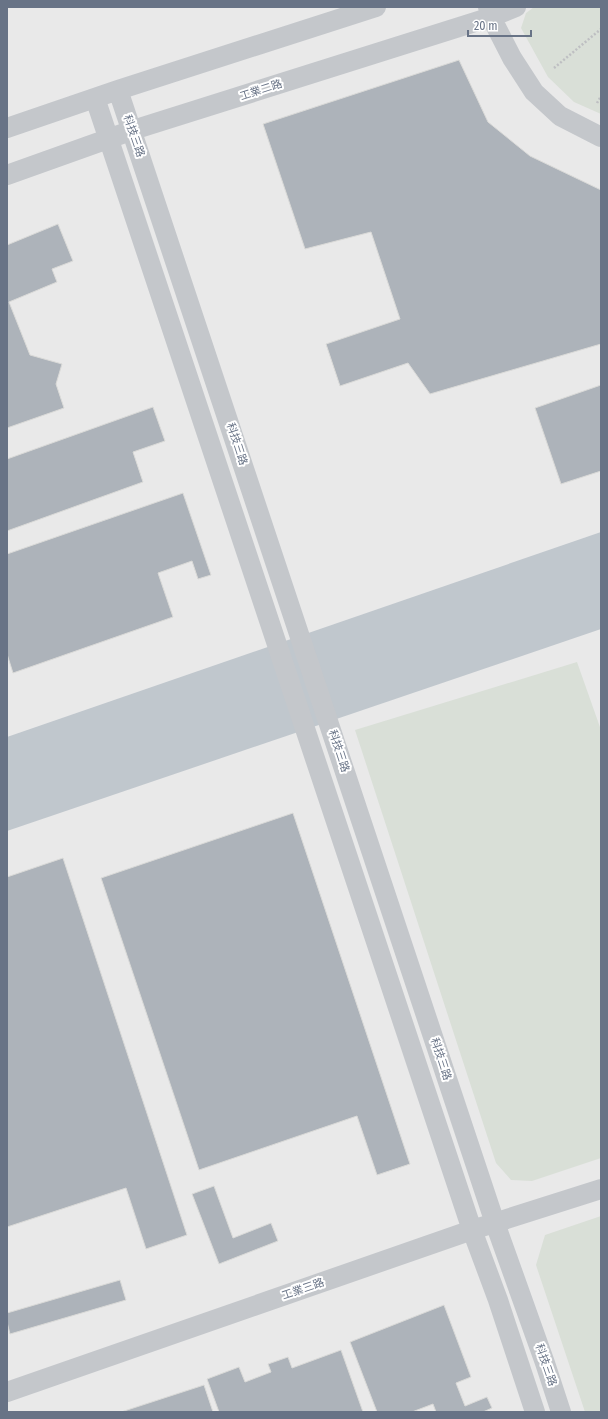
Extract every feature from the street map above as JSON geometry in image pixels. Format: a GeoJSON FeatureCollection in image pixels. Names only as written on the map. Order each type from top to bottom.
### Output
{"type":"FeatureCollection","features":[{"type":"Feature","properties":{"kind":"street"},"geometry":{"type":"LineString","coordinates":[[7,128],[118,90],[376,7]]}},
{"type":"Feature","properties":{"kind":"street","name":"工業二路"},"geometry":{"type":"LineString","coordinates":[[7,175],[109,140],[133,130],[490,12],[516,7]]}},
{"type":"Feature","properties":{"kind":"street"},"geometry":{"type":"LineString","coordinates":[[490,12],[512,58],[534,92],[560,116],[601,137]]}},
{"type":"Feature","properties":{"kind":"street","name":"科技三路"},"geometry":{"type":"LineString","coordinates":[[118,90],[133,130],[495,1223],[543,1356],[561,1412]]}},
{"type":"Feature","properties":{"kind":"street"},"geometry":{"type":"LineString","coordinates":[[95,98],[472,1230],[498,1300],[535,1412]]}},
{"type":"Feature","properties":{"kind":"street","name":"工業三路"},"geometry":{"type":"LineString","coordinates":[[7,1392],[472,1230],[601,1189]]}},
{"type":"Feature","properties":{"kind":"path"},"geometry":{"type":"LineString","coordinates":[[554,68],[601,29]]}},
{"type":"Feature","properties":{"kind":"path"},"geometry":{"type":"LineString","coordinates":[[597,103],[601,96]]}},
{"type":"Feature","properties":{"kind":"shaded area"},"geometry":{"type":"Polygon","coordinates":[[[7,7],[601,7],[601,1412],[7,1412],[7,7]]]}},
{"type":"Feature","properties":{"kind":"shaded area"},"geometry":{"type":"Polygon","coordinates":[[[534,7],[601,7],[601,114],[574,102],[548,77],[521,28],[526,13],[534,7]]]}},
{"type":"Feature","properties":{"kind":"shaded area"},"geometry":{"type":"Polygon","coordinates":[[[601,532],[601,629],[7,831],[7,737],[601,532]]]}},
{"type":"Feature","properties":{"kind":"shaded area"},"geometry":{"type":"Polygon","coordinates":[[[577,662],[601,730],[601,1158],[532,1181],[511,1180],[496,1163],[355,730],[577,662]]]}},
{"type":"Feature","properties":{"kind":"shaded area"},"geometry":{"type":"Polygon","coordinates":[[[601,1216],[601,1412],[585,1412],[536,1265],[545,1235],[601,1216]]]}},
{"type":"Feature","properties":{"kind":"building"},"geometry":{"type":"Polygon","coordinates":[[[459,60],[488,122],[530,156],[601,190],[601,344],[430,394],[408,363],[340,386],[326,344],[400,319],[371,232],[305,249],[263,124],[459,60]]]}},
{"type":"Feature","properties":{"kind":"building"},"geometry":{"type":"Polygon","coordinates":[[[58,224],[73,261],[52,269],[57,282],[9,302],[30,355],[62,364],[56,384],[64,408],[7,428],[7,245],[58,224]]]}},
{"type":"Feature","properties":{"kind":"building"},"geometry":{"type":"Polygon","coordinates":[[[601,385],[601,471],[561,484],[535,408],[601,385]]]}},
{"type":"Feature","properties":{"kind":"building"},"geometry":{"type":"Polygon","coordinates":[[[153,407],[165,441],[133,452],[143,482],[7,531],[7,459],[153,407]]]}},
{"type":"Feature","properties":{"kind":"building"},"geometry":{"type":"Polygon","coordinates":[[[183,493],[211,575],[198,579],[192,561],[158,573],[173,617],[13,673],[7,654],[7,554],[183,493]]]}},
{"type":"Feature","properties":{"kind":"building"},"geometry":{"type":"Polygon","coordinates":[[[293,813],[410,1164],[377,1175],[357,1116],[199,1170],[101,878],[293,813]]]}},
{"type":"Feature","properties":{"kind":"building"},"geometry":{"type":"Polygon","coordinates":[[[63,858],[187,1235],[146,1249],[126,1188],[7,1227],[7,877],[63,858]]]}},
{"type":"Feature","properties":{"kind":"building"},"geometry":{"type":"Polygon","coordinates":[[[214,1186],[233,1238],[271,1223],[278,1241],[219,1264],[192,1194],[214,1186]]]}},
{"type":"Feature","properties":{"kind":"building"},"geometry":{"type":"Polygon","coordinates":[[[120,1280],[126,1300],[10,1334],[7,1322],[7,1313],[120,1280]]]}},
{"type":"Feature","properties":{"kind":"building"},"geometry":{"type":"Polygon","coordinates":[[[444,1305],[471,1377],[456,1383],[465,1406],[487,1397],[492,1408],[483,1412],[436,1412],[433,1404],[412,1412],[377,1412],[350,1342],[444,1305]]]}},
{"type":"Feature","properties":{"kind":"building"},"geometry":{"type":"Polygon","coordinates":[[[341,1350],[363,1412],[219,1412],[207,1379],[239,1367],[245,1382],[271,1372],[268,1364],[288,1357],[292,1368],[341,1350]]]}},
{"type":"Feature","properties":{"kind":"building"},"geometry":{"type":"Polygon","coordinates":[[[204,1385],[213,1412],[121,1412],[204,1385]]]}}]}
